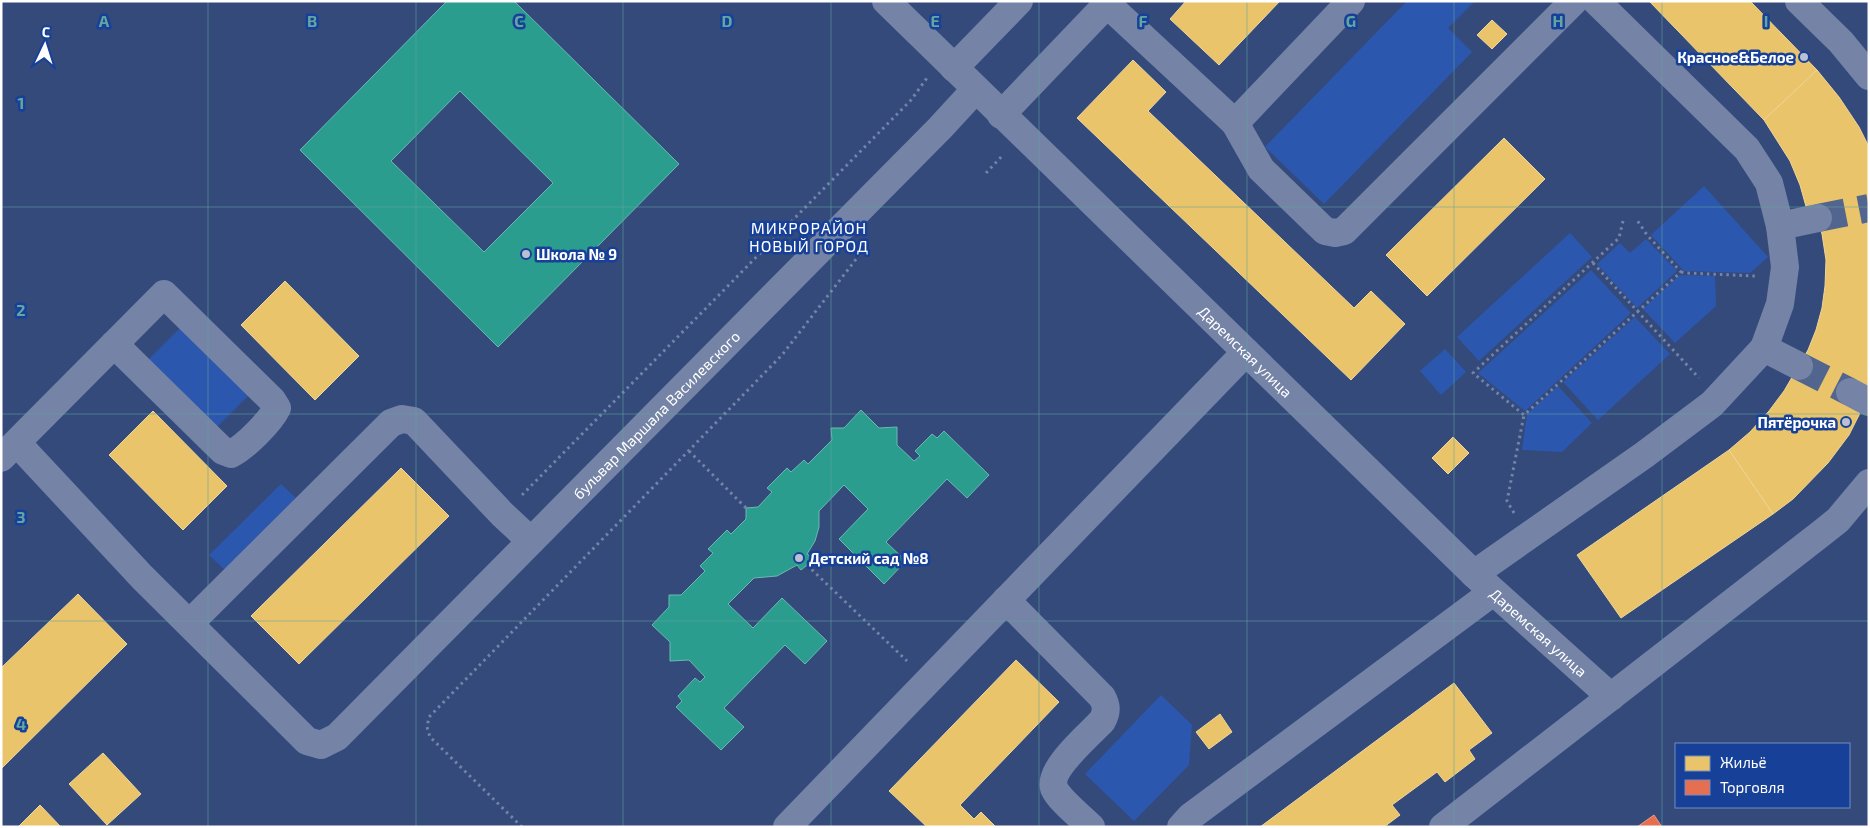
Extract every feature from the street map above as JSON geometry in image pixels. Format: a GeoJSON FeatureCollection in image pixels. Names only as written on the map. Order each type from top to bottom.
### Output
{"type":"FeatureCollection","features":[{"type":"Feature","properties":{"kind":"street","name":"Даремская улица"},"geometry":{"type":"LineString","coordinates":[[886,1],[943,70],[975,90],[1002,115],[1484,583],[1611,697]]}},
{"type":"Feature","properties":{"kind":"street"},"geometry":{"type":"LineString","coordinates":[[943,70],[1019,1]]}},
{"type":"Feature","properties":{"kind":"street"},"geometry":{"type":"LineString","coordinates":[[1235,123],[1352,1]]}},
{"type":"Feature","properties":{"kind":"street"},"geometry":{"type":"LineString","coordinates":[[1002,115],[1109,3],[1235,123],[1261,169],[1326,231],[1335,233],[1344,231],[1574,1]]}},
{"type":"Feature","properties":{"kind":"street"},"geometry":{"type":"LineString","coordinates":[[1181,827],[1190,817],[1484,583],[1529,535],[1644,455],[1718,398],[1764,348],[1780,304],[1785,267],[1780,226],[1768,183],[1747,149],[1596,1]]}},
{"type":"Feature","properties":{"kind":"street"},"geometry":{"type":"LineString","coordinates":[[1799,1],[1841,42],[1869,76]]}},
{"type":"Feature","properties":{"kind":"street","name":"бульвар Маршала Василевского"},"geometry":{"type":"LineString","coordinates":[[190,623],[307,741],[322,745],[337,737],[933,135],[975,90]]}},
{"type":"Feature","properties":{"kind":"street"},"geometry":{"type":"LineString","coordinates":[[1780,226],[1818,218]]}},
{"type":"Feature","properties":{"kind":"street"},"geometry":{"type":"LineString","coordinates":[[114,344],[223,451],[231,454],[238,451],[273,416],[277,408],[272,400],[164,294],[6,451],[190,623],[391,423],[402,419],[414,421],[502,514],[531,541]]}},
{"type":"Feature","properties":{"kind":"street"},"geometry":{"type":"LineString","coordinates":[[1764,348],[1799,366]]}},
{"type":"Feature","properties":{"kind":"street"},"geometry":{"type":"LineString","coordinates":[[787,827],[1246,352]]}},
{"type":"Feature","properties":{"kind":"street"},"geometry":{"type":"LineString","coordinates":[[1443,827],[1824,532],[1838,520],[1869,483]]}},
{"type":"Feature","properties":{"kind":"street"},"geometry":{"type":"LineString","coordinates":[[1006,600],[1102,697],[1106,704],[1106,714],[1102,721],[1058,767],[1053,778],[1054,787],[1059,796],[1091,827]]}},
{"type":"Feature","properties":{"kind":"path"},"geometry":{"type":"LineString","coordinates":[[502,514],[911,100],[943,70]]}},
{"type":"Feature","properties":{"kind":"path"},"geometry":{"type":"LineString","coordinates":[[986,173],[1006,152]]}},
{"type":"Feature","properties":{"kind":"path"},"geometry":{"type":"LineString","coordinates":[[1637,220],[1647,236],[1681,272],[1783,277]]}},
{"type":"Feature","properties":{"kind":"path"},"geometry":{"type":"LineString","coordinates":[[1524,415],[1473,373],[1619,238],[1623,221]]}},
{"type":"Feature","properties":{"kind":"path"},"geometry":{"type":"LineString","coordinates":[[522,827],[430,737],[427,728],[429,718],[782,355],[868,245]]}},
{"type":"Feature","properties":{"kind":"path"},"geometry":{"type":"LineString","coordinates":[[1593,262],[1718,398]]}},
{"type":"Feature","properties":{"kind":"path"},"geometry":{"type":"LineString","coordinates":[[1529,535],[1507,501],[1524,415],[1681,272]]}},
{"type":"Feature","properties":{"kind":"path"},"geometry":{"type":"LineString","coordinates":[[689,451],[746,508]]}},
{"type":"Feature","properties":{"kind":"path"},"geometry":{"type":"LineString","coordinates":[[807,565],[928,682]]}},
{"type":"Feature","properties":{"kind":"shaded area"},"geometry":{"type":"Polygon","coordinates":[[[1407,1],[1475,1],[1448,28],[1472,52],[1324,204],[1265,147],[1407,1]]]}},
{"type":"Feature","properties":{"kind":"shaded area"},"geometry":{"type":"Polygon","coordinates":[[[1704,186],[1768,257],[1750,273],[1684,271],[1651,235],[1704,186]]]}},
{"type":"Feature","properties":{"kind":"shaded area"},"geometry":{"type":"Polygon","coordinates":[[[1570,233],[1592,257],[1479,361],[1457,337],[1570,233]]]}},
{"type":"Feature","properties":{"kind":"shaded area"},"geometry":{"type":"Polygon","coordinates":[[[1646,239],[1677,271],[1637,308],[1597,264],[1620,243],[1630,253],[1646,239]]]}},
{"type":"Feature","properties":{"kind":"shaded area"},"geometry":{"type":"Polygon","coordinates":[[[1591,270],[1631,313],[1525,411],[1478,373],[1591,270]]]}},
{"type":"Feature","properties":{"kind":"shaded area"},"geometry":{"type":"Polygon","coordinates":[[[1680,275],[1715,276],[1716,306],[1675,343],[1643,309],[1680,275]]]}},
{"type":"Feature","properties":{"kind":"shaded area"},"geometry":{"type":"Polygon","coordinates":[[[1635,317],[1670,354],[1598,420],[1563,382],[1635,317]]]}},
{"type":"Feature","properties":{"kind":"shaded area"},"geometry":{"type":"Polygon","coordinates":[[[181,327],[250,394],[215,429],[147,361],[181,327]]]}},
{"type":"Feature","properties":{"kind":"shaded area"},"geometry":{"type":"Polygon","coordinates":[[[1445,349],[1466,372],[1441,395],[1420,371],[1445,349]]]}},
{"type":"Feature","properties":{"kind":"shaded area"},"geometry":{"type":"Polygon","coordinates":[[[1558,386],[1592,423],[1562,452],[1522,450],[1527,414],[1558,386]]]}},
{"type":"Feature","properties":{"kind":"shaded area"},"geometry":{"type":"Polygon","coordinates":[[[281,484],[298,500],[226,571],[209,555],[281,484]]]}},
{"type":"Feature","properties":{"kind":"shaded area"},"geometry":{"type":"Polygon","coordinates":[[[1161,695],[1192,725],[1189,765],[1134,821],[1085,774],[1161,695]]]}},
{"type":"Feature","properties":{"kind":"building: Жильё"},"geometry":{"type":"Polygon","coordinates":[[[1186,1],[1280,1],[1219,65],[1170,19],[1186,1]]]}},
{"type":"Feature","properties":{"kind":"building: Жильё"},"geometry":{"type":"Polygon","coordinates":[[[1649,1],[1750,1],[1817,70],[1764,120],[1649,1]]]}},
{"type":"Feature","properties":{"kind":"building: Жильё"},"geometry":{"type":"Polygon","coordinates":[[[1492,20],[1507,34],[1492,49],[1477,35],[1492,20]]]}},
{"type":"Feature","properties":{"kind":"building: Жильё"},"geometry":{"type":"Polygon","coordinates":[[[1133,60],[1166,92],[1148,111],[1354,308],[1371,291],[1405,324],[1351,380],[1077,118],[1133,60]]]}},
{"type":"Feature","properties":{"kind":"building: Жильё"},"geometry":{"type":"Polygon","coordinates":[[[1817,70],[1839,97],[1859,127],[1869,147],[1869,395],[1849,435],[1828,463],[1793,499],[1773,514],[1729,450],[1750,432],[1784,391],[1808,350],[1822,308],[1826,260],[1822,234],[1814,208],[1807,210],[1800,185],[1790,161],[1764,120],[1817,70]]]}},
{"type":"Feature","properties":{"kind":"building: Жильё"},"geometry":{"type":"Polygon","coordinates":[[[1504,138],[1545,179],[1427,296],[1386,255],[1504,138]]]}},
{"type":"Feature","properties":{"kind":"building: Жильё"},"geometry":{"type":"Polygon","coordinates":[[[285,281],[359,356],[315,400],[241,325],[285,281]]]}},
{"type":"Feature","properties":{"kind":"building: Жильё"},"geometry":{"type":"Polygon","coordinates":[[[153,411],[227,486],[183,530],[109,455],[153,411]]]}},
{"type":"Feature","properties":{"kind":"building: Жильё"},"geometry":{"type":"Polygon","coordinates":[[[1453,437],[1469,453],[1448,474],[1432,458],[1453,437]]]}},
{"type":"Feature","properties":{"kind":"building: Жильё"},"geometry":{"type":"Polygon","coordinates":[[[1729,450],[1773,514],[1621,618],[1577,555],[1729,450]]]}},
{"type":"Feature","properties":{"kind":"building: Жильё"},"geometry":{"type":"Polygon","coordinates":[[[401,468],[449,516],[299,664],[251,616],[401,468]]]}},
{"type":"Feature","properties":{"kind":"building: Жильё"},"geometry":{"type":"Polygon","coordinates":[[[78,594],[127,644],[1,769],[1,668],[78,594]]]}},
{"type":"Feature","properties":{"kind":"building: Жильё"},"geometry":{"type":"Polygon","coordinates":[[[1016,660],[1059,702],[960,805],[974,819],[981,812],[996,827],[927,827],[889,791],[1016,660]]]}},
{"type":"Feature","properties":{"kind":"building: Жильё"},"geometry":{"type":"Polygon","coordinates":[[[1454,683],[1492,733],[1469,750],[1475,759],[1445,782],[1437,772],[1392,805],[1400,815],[1384,827],[1260,827],[1454,683]]]}},
{"type":"Feature","properties":{"kind":"building: Жильё"},"geometry":{"type":"Polygon","coordinates":[[[1220,714],[1232,732],[1209,749],[1196,732],[1220,714]]]}},
{"type":"Feature","properties":{"kind":"building: Жильё"},"geometry":{"type":"Polygon","coordinates":[[[103,753],[141,794],[107,825],[69,784],[103,753]]]}},
{"type":"Feature","properties":{"kind":"building: Жильё"},"geometry":{"type":"Polygon","coordinates":[[[40,805],[61,827],[18,827],[40,805]]]}},
{"type":"Feature","properties":{"kind":"building: Торговля"},"geometry":{"type":"Polygon","coordinates":[[[1654,815],[1662,827],[1637,827],[1654,815]]]}},
{"type":"Feature","properties":{"kind":"building: Школы"},"geometry":{"type":"Polygon","coordinates":[[[447,1],[514,1],[679,164],[498,347],[300,150],[447,1]],[[460,91],[391,161],[484,252],[553,183],[460,91]]]}},
{"type":"Feature","properties":{"kind":"building: Школы","name":"Детский сад №8"},"geometry":{"type":"Polygon","coordinates":[[[861,410],[879,428],[897,427],[897,445],[914,461],[920,456],[915,451],[932,434],[937,438],[944,431],[989,475],[967,498],[947,479],[886,542],[906,561],[884,584],[839,539],[868,509],[844,485],[819,511],[819,527],[815,541],[807,554],[813,558],[807,565],[801,570],[797,565],[777,576],[754,578],[728,604],[753,628],[782,598],[827,641],[805,664],[785,645],[724,708],[744,727],[721,750],[676,707],[682,701],[678,696],[695,678],[700,682],[705,677],[689,660],[670,661],[670,642],[652,625],[669,607],[669,595],[681,595],[705,571],[700,566],[713,553],[708,549],[727,530],[731,534],[746,519],[746,508],[758,507],[772,492],[767,488],[787,468],[791,472],[804,460],[808,464],[832,440],[831,428],[844,428],[861,410]]]}},
{"type":"Feature","properties":{"kind":"tunnel"},"geometry":{"type":"LineString","coordinates":[[1818,218],[1869,208]]}},
{"type":"Feature","properties":{"kind":"tunnel"},"geometry":{"type":"LineString","coordinates":[[1799,366],[1850,392]]}},
{"type":"Feature","properties":{"kind":"place","name":"Красное&Белое"},"geometry":{"type":"Point","coordinates":[1804,57]}},
{"type":"Feature","properties":{"kind":"place","name":"Школа № 9"},"geometry":{"type":"Point","coordinates":[526,254]}},
{"type":"Feature","properties":{"kind":"place","name":"Пятёрочка"},"geometry":{"type":"Point","coordinates":[1846,422]}},
{"type":"Feature","properties":{"kind":"place","name":"Детский сад №8"},"geometry":{"type":"Point","coordinates":[799,558]}},
{"type":"Feature","properties":{"kind":"district","name":"МИКРОРАЙОН НОВЫЙ ГОРОД"},"geometry":{"type":"Point","coordinates":[809,236]}}]}
